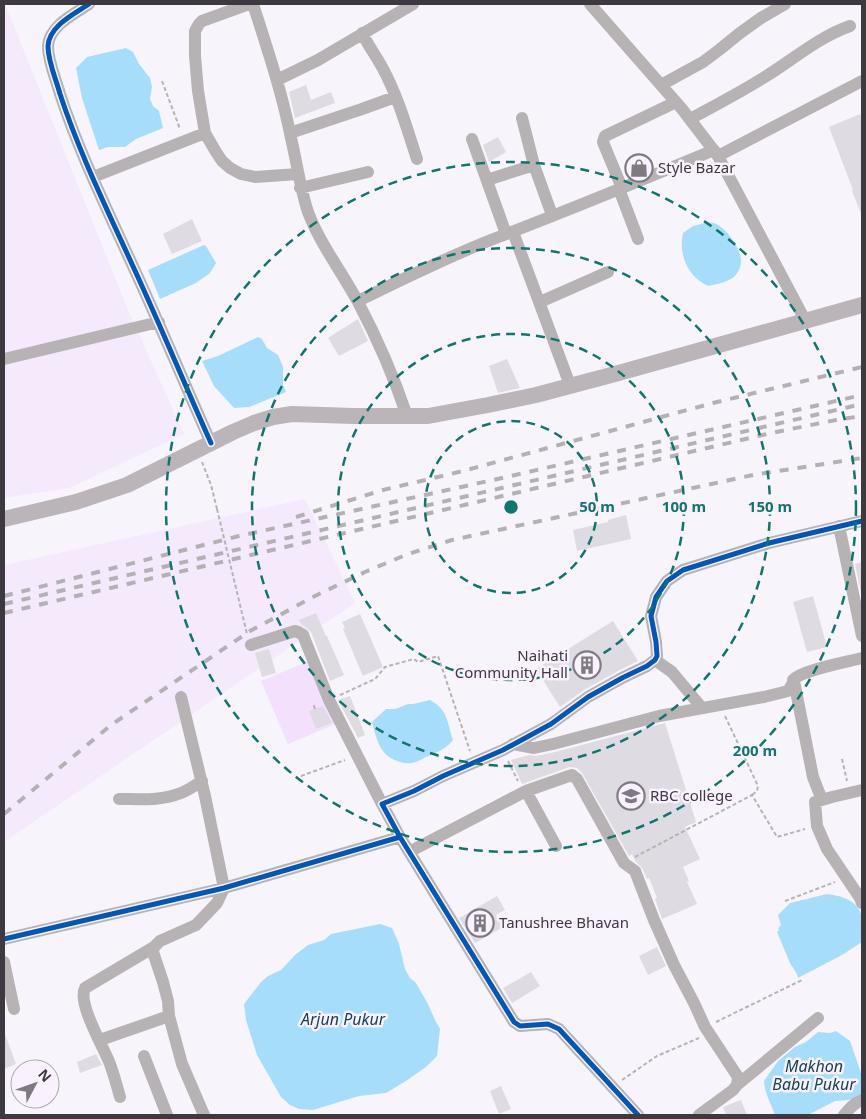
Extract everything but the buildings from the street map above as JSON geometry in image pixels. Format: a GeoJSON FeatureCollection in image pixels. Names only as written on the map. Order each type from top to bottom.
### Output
{"type":"FeatureCollection","features":[{"type":"Feature","properties":{"kind":"main road"},"geometry":{"type":"LineString","coordinates":[[4,519],[76,502],[127,485],[254,422],[273,416],[292,414],[428,416],[488,405],[536,395],[634,369],[862,305]]}},
{"type":"Feature","properties":{"kind":"street"},"geometry":{"type":"LineString","coordinates":[[88,4],[56,28],[51,36],[48,46],[51,64],[69,120],[92,178],[159,322],[204,447]]}},
{"type":"Feature","properties":{"kind":"street"},"geometry":{"type":"LineString","coordinates":[[298,174],[255,177],[241,174],[222,161],[209,141],[198,91],[195,56],[195,31],[198,24],[202,21],[251,4],[277,80],[290,133],[298,174],[300,188],[309,214],[358,301],[389,366],[407,416]]}},
{"type":"Feature","properties":{"kind":"street"},"geometry":{"type":"LineString","coordinates":[[277,80],[318,60],[413,4]]}},
{"type":"Feature","properties":{"kind":"street"},"geometry":{"type":"LineString","coordinates":[[590,4],[676,102],[716,153],[805,320]]}},
{"type":"Feature","properties":{"kind":"street"},"geometry":{"type":"LineString","coordinates":[[661,85],[703,62],[747,28],[785,4]]}},
{"type":"Feature","properties":{"kind":"street"},"geometry":{"type":"LineString","coordinates":[[690,119],[768,75],[815,42],[850,26]]}},
{"type":"Feature","properties":{"kind":"street"},"geometry":{"type":"LineString","coordinates":[[362,34],[382,67],[417,159]]}},
{"type":"Feature","properties":{"kind":"street"},"geometry":{"type":"LineString","coordinates":[[358,301],[433,265],[552,215],[716,153],[862,81]]}},
{"type":"Feature","properties":{"kind":"street"},"geometry":{"type":"LineString","coordinates":[[290,133],[395,97]]}},
{"type":"Feature","properties":{"kind":"street"},"geometry":{"type":"LineString","coordinates":[[638,239],[603,142],[606,136],[676,102]]}},
{"type":"Feature","properties":{"kind":"street"},"geometry":{"type":"LineString","coordinates":[[522,118],[534,165],[552,215]]}},
{"type":"Feature","properties":{"kind":"street"},"geometry":{"type":"LineString","coordinates":[[92,178],[206,133]]}},
{"type":"Feature","properties":{"kind":"street"},"geometry":{"type":"LineString","coordinates":[[472,139],[487,180],[540,302],[570,385]]}},
{"type":"Feature","properties":{"kind":"street"},"geometry":{"type":"LineString","coordinates":[[487,180],[534,165]]}},
{"type":"Feature","properties":{"kind":"street"},"geometry":{"type":"LineString","coordinates":[[300,188],[368,172]]}},
{"type":"Feature","properties":{"kind":"street"},"geometry":{"type":"LineString","coordinates":[[540,302],[608,272]]}},
{"type":"Feature","properties":{"kind":"street"},"geometry":{"type":"LineString","coordinates":[[4,359],[159,322]]}},
{"type":"Feature","properties":{"kind":"street"},"geometry":{"type":"LineString","coordinates":[[382,804],[508,747],[551,724],[588,697],[655,660],[657,656],[656,642],[651,616],[656,598],[667,581],[683,570],[769,543],[862,521]]}},
{"type":"Feature","properties":{"kind":"street"},"geometry":{"type":"LineString","coordinates":[[839,526],[862,636]]}},
{"type":"Feature","properties":{"kind":"street"},"geometry":{"type":"LineString","coordinates":[[249,639],[295,631],[303,634],[329,700],[382,804],[409,852],[514,1022],[520,1026],[548,1024],[554,1026],[638,1115]]}},
{"type":"Feature","properties":{"kind":"street"},"geometry":{"type":"LineString","coordinates":[[508,747],[534,748],[659,716],[788,691],[797,676],[862,658]]}},
{"type":"Feature","properties":{"kind":"street"},"geometry":{"type":"LineString","coordinates":[[655,660],[672,672],[702,708]]}},
{"type":"Feature","properties":{"kind":"street"},"geometry":{"type":"LineString","coordinates":[[794,681],[813,777],[822,800]]}},
{"type":"Feature","properties":{"kind":"street"},"geometry":{"type":"LineString","coordinates":[[120,1097],[110,1063],[83,1001],[82,993],[85,988],[154,947],[160,941],[196,925],[217,903],[224,888],[202,781],[181,697]]}},
{"type":"Feature","properties":{"kind":"street"},"geometry":{"type":"LineString","coordinates":[[409,852],[524,792],[566,777],[572,776],[577,779],[624,863],[635,871],[674,965],[707,1031],[738,1077],[737,1084]]}},
{"type":"Feature","properties":{"kind":"street"},"geometry":{"type":"LineString","coordinates":[[119,799],[152,800],[168,797],[183,792],[202,781]]}},
{"type":"Feature","properties":{"kind":"street"},"geometry":{"type":"LineString","coordinates":[[524,792],[556,846]]}},
{"type":"Feature","properties":{"kind":"street"},"geometry":{"type":"LineString","coordinates":[[856,792],[815,802],[817,826],[827,849],[862,903]]}},
{"type":"Feature","properties":{"kind":"street"},"geometry":{"type":"LineString","coordinates":[[4,939],[224,888],[400,837]]}},
{"type":"Feature","properties":{"kind":"street"},"geometry":{"type":"LineString","coordinates":[[154,947],[153,952],[168,1001],[169,1016],[182,1064],[204,1115]]}},
{"type":"Feature","properties":{"kind":"street"},"geometry":{"type":"LineString","coordinates":[[4,962],[14,1009]]}},
{"type":"Feature","properties":{"kind":"street"},"geometry":{"type":"LineString","coordinates":[[100,1040],[169,1016]]}},
{"type":"Feature","properties":{"kind":"street"},"geometry":{"type":"LineString","coordinates":[[699,1115],[733,1090],[737,1084],[818,1018]]}},
{"type":"Feature","properties":{"kind":"street"},"geometry":{"type":"LineString","coordinates":[[144,1056],[166,1115]]}},
{"type":"Feature","properties":{"kind":"street"},"geometry":{"type":"LineString","coordinates":[[844,1115],[849,1108],[862,1100]]}},
{"type":"Feature","properties":{"kind":"path"},"geometry":{"type":"LineString","coordinates":[[162,81],[184,141]]}},
{"type":"Feature","properties":{"kind":"path"},"geometry":{"type":"LineString","coordinates":[[204,447],[211,485],[249,639]]}},
{"type":"Feature","properties":{"kind":"path"},"geometry":{"type":"LineString","coordinates":[[329,700],[374,679],[386,667],[414,659],[418,662],[438,656],[474,763]]}},
{"type":"Feature","properties":{"kind":"path"},"geometry":{"type":"LineString","coordinates":[[624,863],[752,795],[756,791],[758,786],[720,705]]}},
{"type":"Feature","properties":{"kind":"path"},"geometry":{"type":"LineString","coordinates":[[508,747],[524,792]]}},
{"type":"Feature","properties":{"kind":"path"},"geometry":{"type":"LineString","coordinates":[[301,776],[357,755]]}},
{"type":"Feature","properties":{"kind":"path"},"geometry":{"type":"LineString","coordinates":[[842,759],[856,792]]}},
{"type":"Feature","properties":{"kind":"path"},"geometry":{"type":"LineString","coordinates":[[752,795],[777,837],[817,826]]}},
{"type":"Feature","properties":{"kind":"path"},"geometry":{"type":"LineString","coordinates":[[785,901],[846,878]]}},
{"type":"Feature","properties":{"kind":"path"},"geometry":{"type":"LineString","coordinates":[[612,1087],[657,1056],[802,980]]}},
{"type":"Feature","properties":{"kind":"shaded area"},"geometry":{"type":"Polygon","coordinates":[[[4,4],[128,310],[184,434],[69,488],[4,498],[4,4]]]}},
{"type":"Feature","properties":{"kind":"shaded area"},"geometry":{"type":"Polygon","coordinates":[[[305,499],[355,603],[4,842],[4,565],[305,499]]]}},
{"type":"Feature","properties":{"kind":"shaded area"},"geometry":{"type":"Polygon","coordinates":[[[309,661],[336,724],[288,744],[261,681],[309,661]]]}},
{"type":"Feature","properties":{"kind":"water"},"geometry":{"type":"Polygon","coordinates":[[[126,48],[133,52],[139,64],[150,78],[152,87],[150,99],[153,106],[159,111],[163,128],[136,139],[125,147],[108,147],[99,150],[82,98],[76,68],[87,57],[126,48]]]}},
{"type":"Feature","properties":{"kind":"water"},"geometry":{"type":"Polygon","coordinates":[[[705,223],[722,227],[730,236],[741,258],[740,268],[734,277],[726,282],[709,286],[695,277],[690,271],[683,257],[682,249],[683,233],[693,226],[705,223]]]}},
{"type":"Feature","properties":{"kind":"water"},"geometry":{"type":"Polygon","coordinates":[[[204,245],[216,263],[210,273],[196,283],[160,299],[148,270],[204,245]]]}},
{"type":"Feature","properties":{"kind":"water"},"geometry":{"type":"Polygon","coordinates":[[[258,337],[262,339],[267,348],[278,355],[283,367],[283,385],[286,392],[249,407],[234,408],[214,386],[202,361],[218,356],[258,337]]]}},
{"type":"Feature","properties":{"kind":"water"},"geometry":{"type":"Polygon","coordinates":[[[430,700],[444,712],[453,740],[441,750],[412,763],[400,762],[388,756],[380,747],[372,722],[386,709],[395,709],[408,704],[430,700]]]}},
{"type":"Feature","properties":{"kind":"water"},"geometry":{"type":"Polygon","coordinates":[[[827,894],[849,900],[860,911],[863,920],[862,942],[842,955],[798,978],[777,932],[781,925],[778,915],[790,903],[827,894]]]}},
{"type":"Feature","properties":{"kind":"water","name":"Arjun Pukur"},"geometry":{"type":"Polygon","coordinates":[[[380,924],[392,928],[399,944],[405,969],[410,978],[416,983],[440,1029],[437,1056],[426,1067],[386,1093],[359,1096],[313,1110],[299,1109],[290,1105],[281,1097],[257,1055],[246,1020],[244,1004],[261,982],[268,976],[281,970],[308,945],[324,940],[331,934],[380,924]]]}},
{"type":"Feature","properties":{"kind":"water","name":"Makhon Babu Pukur"},"geometry":{"type":"Polygon","coordinates":[[[836,1031],[850,1041],[862,1076],[861,1096],[849,1100],[835,1101],[808,1115],[775,1115],[764,1081],[778,1061],[818,1032],[830,1033],[836,1031]]]}},
{"type":"Feature","properties":{"kind":"railway"},"geometry":{"type":"LineString","coordinates":[[296,517],[383,490],[463,471],[713,403],[862,367]]}},
{"type":"Feature","properties":{"kind":"railway"},"geometry":{"type":"LineString","coordinates":[[4,596],[239,536],[862,395]]}},
{"type":"Feature","properties":{"kind":"railway"},"geometry":{"type":"LineString","coordinates":[[4,604],[862,404]]}},
{"type":"Feature","properties":{"kind":"railway"},"geometry":{"type":"LineString","coordinates":[[4,613],[771,433],[862,416]]}},
{"type":"Feature","properties":{"kind":"railway"},"geometry":{"type":"LineString","coordinates":[[4,814],[111,725],[250,631],[315,596],[408,554],[452,540],[753,475],[862,458]]}},
{"type":"Feature","properties":{"kind":"cycle path"},"geometry":{"type":"LineString","coordinates":[[89,4],[63,21],[53,32],[48,46],[51,64],[67,116],[84,158],[211,443]]}},
{"type":"Feature","properties":{"kind":"cycle path"},"geometry":{"type":"LineString","coordinates":[[400,837],[382,804],[503,750],[551,724],[588,697],[655,660],[657,656],[656,642],[651,616],[656,597],[667,581],[683,570],[769,543],[862,521]]}},
{"type":"Feature","properties":{"kind":"cycle path"},"geometry":{"type":"LineString","coordinates":[[4,939],[224,888],[400,837],[514,1022],[520,1026],[548,1024],[559,1029],[638,1115]]}},
{"type":"Feature","properties":{"kind":"place","name":"Style Bazar"},"geometry":{"type":"Point","coordinates":[639,168]}},
{"type":"Feature","properties":{"kind":"place","name":"Naihati Community Hall"},"geometry":{"type":"Point","coordinates":[587,665]}},
{"type":"Feature","properties":{"kind":"place","name":"RBC college"},"geometry":{"type":"Point","coordinates":[631,796]}},
{"type":"Feature","properties":{"kind":"place","name":"Tanushree Bhavan"},"geometry":{"type":"Point","coordinates":[480,923]}}]}
